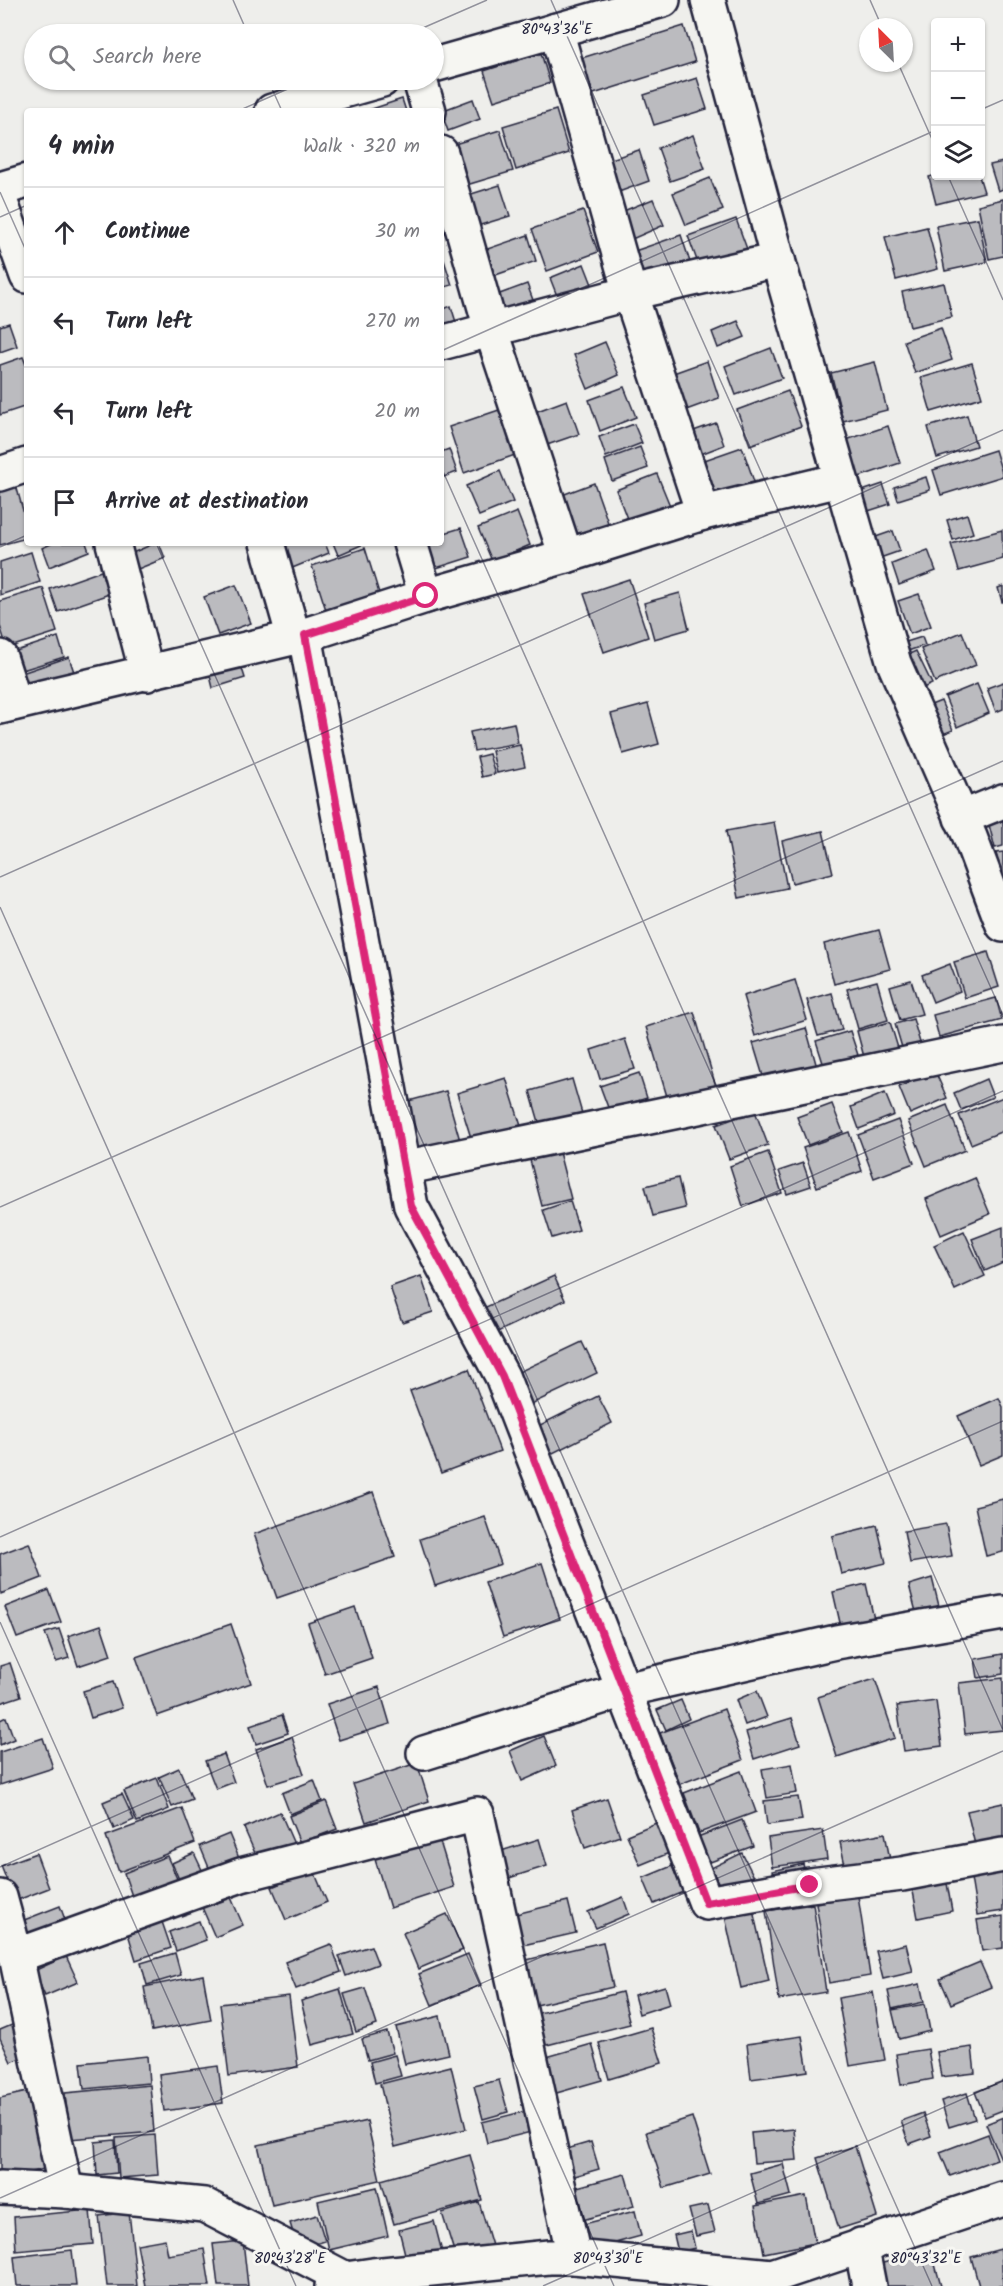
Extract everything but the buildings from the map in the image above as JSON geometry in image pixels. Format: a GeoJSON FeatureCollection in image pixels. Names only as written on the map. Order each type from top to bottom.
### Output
{"type":"FeatureCollection","features":[{"type":"Feature","properties":{"kind":"street"},"geometry":{"type":"LineString","coordinates":[[444,62],[663,0]]}},
{"type":"Feature","properties":{"kind":"street"},"geometry":{"type":"LineString","coordinates":[[708,0],[778,260],[894,663],[962,818],[1003,925]]}},
{"type":"Feature","properties":{"kind":"street"},"geometry":{"type":"LineString","coordinates":[[556,30],[630,293],[702,513]]}},
{"type":"Feature","properties":{"kind":"street"},"geometry":{"type":"LineString","coordinates":[[282,108],[346,90]]}},
{"type":"Feature","properties":{"kind":"street"},"geometry":{"type":"LineString","coordinates":[[423,90],[428,108]]}},
{"type":"Feature","properties":{"kind":"street"},"geometry":{"type":"LineString","coordinates":[[444,164],[491,329],[566,556]]}},
{"type":"Feature","properties":{"kind":"street"},"geometry":{"type":"LineString","coordinates":[[0,189],[24,182]]}},
{"type":"Feature","properties":{"kind":"street"},"geometry":{"type":"LineString","coordinates":[[0,200],[24,268]]}},
{"type":"Feature","properties":{"kind":"street"},"geometry":{"type":"LineString","coordinates":[[444,342],[630,293],[778,260]]}},
{"type":"Feature","properties":{"kind":"street"},"geometry":{"type":"LineString","coordinates":[[0,474],[24,466]]}},
{"type":"Feature","properties":{"kind":"street"},"geometry":{"type":"LineString","coordinates":[[0,657],[8,705],[300,637],[426,596],[566,556],[702,513],[840,480]]}},
{"type":"Feature","properties":{"kind":"street"},"geometry":{"type":"LineString","coordinates":[[113,546],[147,674]]}},
{"type":"Feature","properties":{"kind":"street"},"geometry":{"type":"LineString","coordinates":[[268,546],[300,637],[411,1206],[502,1376],[706,1903],[810,1885],[902,1874],[1003,1855]]}},
{"type":"Feature","properties":{"kind":"street"},"geometry":{"type":"LineString","coordinates":[[411,546],[426,596]]}},
{"type":"Feature","properties":{"kind":"street"},"geometry":{"type":"LineString","coordinates":[[962,818],[1003,801]]}},
{"type":"Feature","properties":{"kind":"street"},"geometry":{"type":"LineString","coordinates":[[403,1168],[1003,1044]]}},
{"type":"Feature","properties":{"kind":"street"},"geometry":{"type":"LineString","coordinates":[[423,1753],[624,1690],[836,1642],[1003,1613]]}},
{"type":"Feature","properties":{"kind":"street"},"geometry":{"type":"LineString","coordinates":[[16,1956],[241,1875],[477,1814],[574,2257]]}},
{"type":"Feature","properties":{"kind":"street"},"geometry":{"type":"LineString","coordinates":[[0,1898],[16,1956],[66,2191]]}},
{"type":"Feature","properties":{"kind":"street"},"geometry":{"type":"LineString","coordinates":[[0,2188],[66,2191],[204,2205],[357,2282],[549,2257],[574,2257],[767,2281],[861,2245],[1003,2199]]}},
{"type":"Feature","properties":{"kind":"street"},"geometry":{"type":"LineString","coordinates":[[861,2245],[869,2286]]}},
{"type":"Feature","properties":{"kind":"route"},"geometry":{"type":"LineString","coordinates":[[426,596],[305,635],[411,1206],[502,1376],[706,1903],[810,1885]]}}]}
